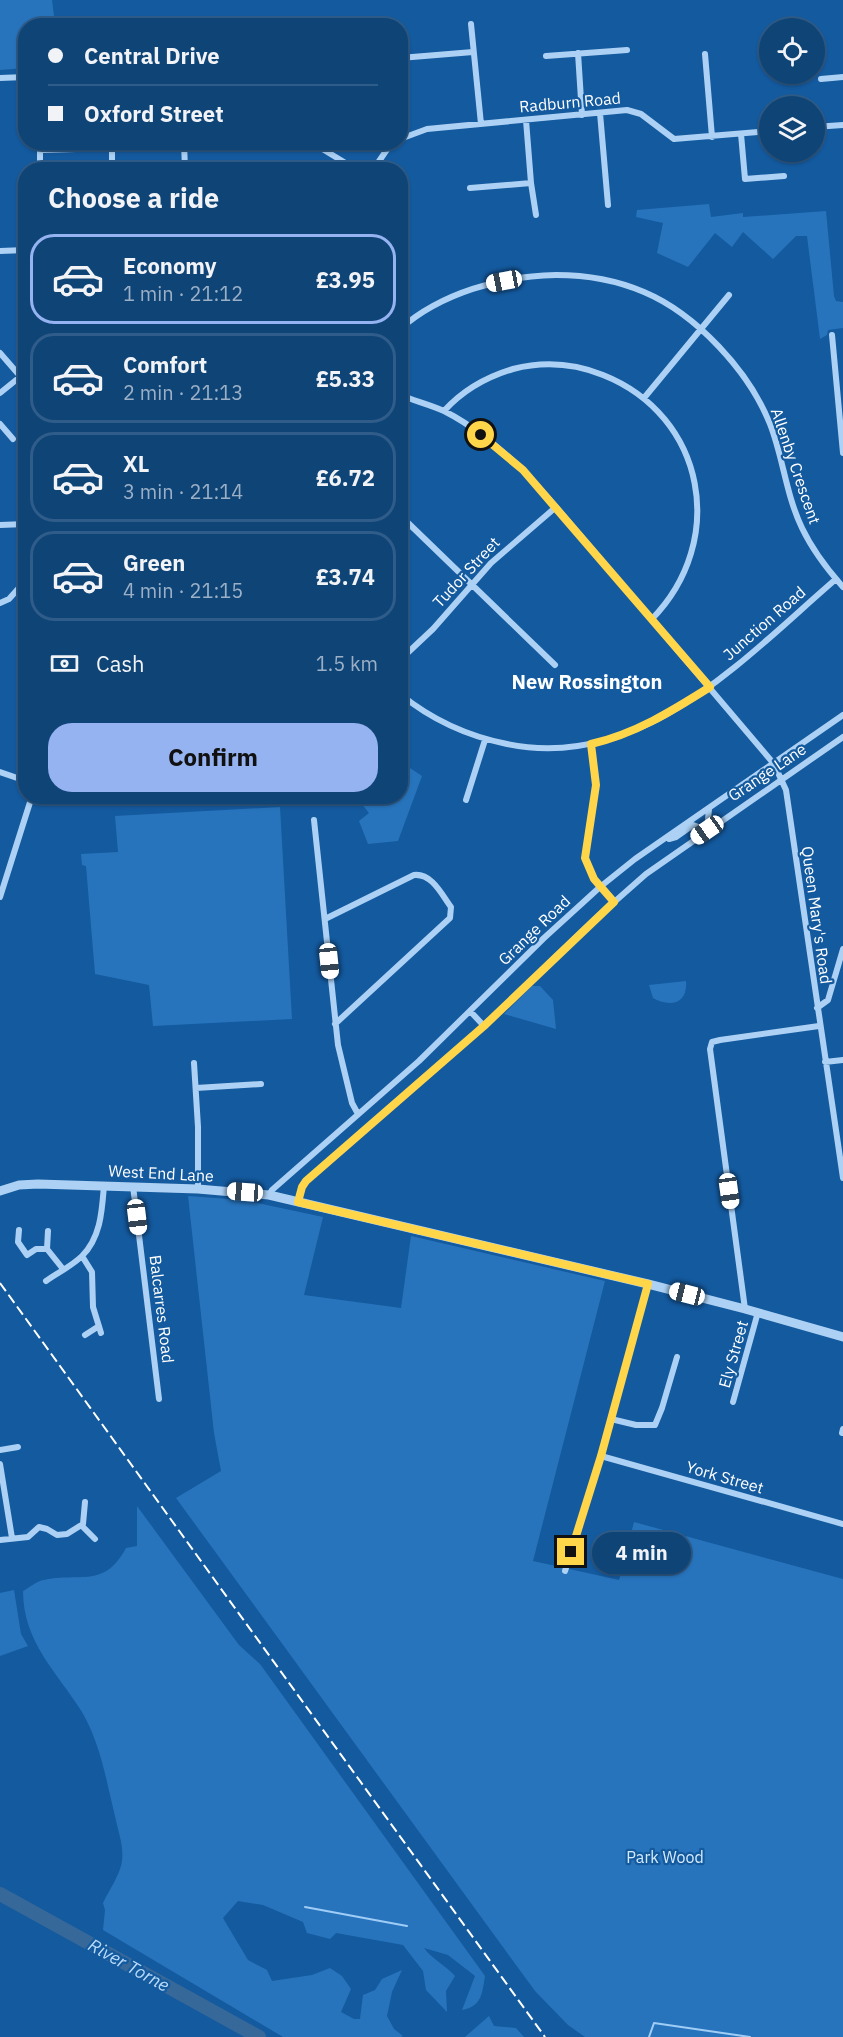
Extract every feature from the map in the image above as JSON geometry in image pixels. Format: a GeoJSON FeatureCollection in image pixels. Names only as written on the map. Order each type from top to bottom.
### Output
{"type":"FeatureCollection","features":[{"type":"Feature","properties":{"kind":"street"},"geometry":{"type":"LineString","coordinates":[[471,24],[481,124]]}},
{"type":"Feature","properties":{"kind":"street"},"geometry":{"type":"LineString","coordinates":[[546,56],[627,50]]}},
{"type":"Feature","properties":{"kind":"street"},"geometry":{"type":"LineString","coordinates":[[408,57],[473,52]]}},
{"type":"Feature","properties":{"kind":"street"},"geometry":{"type":"LineString","coordinates":[[578,53],[582,115]]}},
{"type":"Feature","properties":{"kind":"street"},"geometry":{"type":"LineString","coordinates":[[705,54],[712,136]]}},
{"type":"Feature","properties":{"kind":"street"},"geometry":{"type":"LineString","coordinates":[[0,78],[18,77]]}},
{"type":"Feature","properties":{"kind":"street"},"geometry":{"type":"LineString","coordinates":[[825,79],[843,77]]}},
{"type":"Feature","properties":{"kind":"street","name":"Radburn Road"},"geometry":{"type":"LineString","coordinates":[[408,136],[427,129],[627,110],[638,112],[674,139],[759,132]]}},
{"type":"Feature","properties":{"kind":"street"},"geometry":{"type":"LineString","coordinates":[[600,113],[608,206]]}},
{"type":"Feature","properties":{"kind":"street"},"geometry":{"type":"LineString","coordinates":[[526,120],[536,214]]}},
{"type":"Feature","properties":{"kind":"street"},"geometry":{"type":"LineString","coordinates":[[825,127],[843,125]]}},
{"type":"Feature","properties":{"kind":"street"},"geometry":{"type":"LineString","coordinates":[[741,134],[746,179],[783,176]]}},
{"type":"Feature","properties":{"kind":"street"},"geometry":{"type":"LineString","coordinates":[[40,150],[40,162]]}},
{"type":"Feature","properties":{"kind":"street"},"geometry":{"type":"LineString","coordinates":[[184,150],[184,162]]}},
{"type":"Feature","properties":{"kind":"street"},"geometry":{"type":"LineString","coordinates":[[325,150],[344,162]]}},
{"type":"Feature","properties":{"kind":"street"},"geometry":{"type":"LineString","coordinates":[[184,157],[194,157]]}},
{"type":"Feature","properties":{"kind":"street"},"geometry":{"type":"LineString","coordinates":[[470,188],[531,183]]}},
{"type":"Feature","properties":{"kind":"street"},"geometry":{"type":"LineString","coordinates":[[0,250],[18,250]]}},
{"type":"Feature","properties":{"kind":"street","name":"Allenby Crescent"},"geometry":{"type":"LineString","coordinates":[[408,323],[429,309],[471,290],[518,278],[568,275],[593,277],[616,282],[664,302],[701,330],[730,359],[754,392],[770,425],[802,528],[826,567],[843,587]]}},
{"type":"Feature","properties":{"kind":"street"},"geometry":{"type":"LineString","coordinates":[[644,398],[729,294]]}},
{"type":"Feature","properties":{"kind":"street"},"geometry":{"type":"LineString","coordinates":[[832,335],[843,453]]}},
{"type":"Feature","properties":{"kind":"street"},"geometry":{"type":"LineString","coordinates":[[0,353],[18,370]]}},
{"type":"Feature","properties":{"kind":"street"},"geometry":{"type":"LineString","coordinates":[[444,411],[466,390],[486,379],[523,367],[543,364],[579,367],[596,372],[630,388],[644,398],[671,427],[684,448],[690,463],[697,501],[697,523],[685,571],[672,596],[652,619]]}},
{"type":"Feature","properties":{"kind":"street"},"geometry":{"type":"LineString","coordinates":[[0,393],[18,377]]}},
{"type":"Feature","properties":{"kind":"street","name":"Queen Mary's Road"},"geometry":{"type":"LineString","coordinates":[[408,398],[444,411],[502,451],[523,470],[710,687],[774,764],[782,778],[786,790],[819,1026],[839,1130],[843,1178]]}},
{"type":"Feature","properties":{"kind":"street"},"geometry":{"type":"LineString","coordinates":[[0,424],[13,439]]}},
{"type":"Feature","properties":{"kind":"street","name":"Tudor Street"},"geometry":{"type":"LineString","coordinates":[[408,652],[433,629],[508,546],[556,507]]}},
{"type":"Feature","properties":{"kind":"street"},"geometry":{"type":"LineString","coordinates":[[408,523],[555,665]]}},
{"type":"Feature","properties":{"kind":"street"},"geometry":{"type":"LineString","coordinates":[[0,525],[18,524]]}},
{"type":"Feature","properties":{"kind":"street","name":"Junction Road"},"geometry":{"type":"LineString","coordinates":[[408,700],[435,719],[485,740],[546,749],[609,740],[638,728],[710,687],[836,579]]}},
{"type":"Feature","properties":{"kind":"street"},"geometry":{"type":"LineString","coordinates":[[0,603],[9,599],[18,589]]}},
{"type":"Feature","properties":{"kind":"street","name":"Grange Road"},"geometry":{"type":"LineString","coordinates":[[269,1196],[272,1190],[419,1061],[544,938],[600,887],[662,840],[843,715]]}},
{"type":"Feature","properties":{"kind":"street","name":"Grange Lane"},"geometry":{"type":"LineString","coordinates":[[298,1202],[306,1181],[484,1026],[646,874],[843,737]]}},
{"type":"Feature","properties":{"kind":"street"},"geometry":{"type":"LineString","coordinates":[[466,800],[485,740]]}},
{"type":"Feature","properties":{"kind":"street"},"geometry":{"type":"LineString","coordinates":[[591,744],[596,785],[585,858],[591,874],[614,902]]}},
{"type":"Feature","properties":{"kind":"street"},"geometry":{"type":"LineString","coordinates":[[0,772],[18,778]]}},
{"type":"Feature","properties":{"kind":"street"},"geometry":{"type":"LineString","coordinates":[[0,897],[29,804]]}},
{"type":"Feature","properties":{"kind":"street","name":"Grange Lane"},"geometry":{"type":"LineString","coordinates":[[707,830],[709,809]]}},
{"type":"Feature","properties":{"kind":"street"},"geometry":{"type":"LineString","coordinates":[[314,820],[335,1024],[343,1070],[352,1103],[366,1128]]}},
{"type":"Feature","properties":{"kind":"street","name":"Grange Lane"},"geometry":{"type":"LineString","coordinates":[[662,840],[676,837],[693,825],[707,830]]}},
{"type":"Feature","properties":{"kind":"street"},"geometry":{"type":"LineString","coordinates":[[325,919],[414,875],[426,876],[451,907],[450,918],[335,1024]]}},
{"type":"Feature","properties":{"kind":"street"},"geometry":{"type":"LineString","coordinates":[[817,1008],[828,1000],[843,949]]}},
{"type":"Feature","properties":{"kind":"street"},"geometry":{"type":"LineString","coordinates":[[470,1011],[484,1026]]}},
{"type":"Feature","properties":{"kind":"street"},"geometry":{"type":"LineString","coordinates":[[745,1309],[710,1049],[711,1041],[819,1026]]}},
{"type":"Feature","properties":{"kind":"street"},"geometry":{"type":"LineString","coordinates":[[825,1062],[843,1060]]}},
{"type":"Feature","properties":{"kind":"street"},"geometry":{"type":"LineString","coordinates":[[194,1063],[198,1127],[198,1189]]}},
{"type":"Feature","properties":{"kind":"street"},"geometry":{"type":"LineString","coordinates":[[196,1088],[261,1084]]}},
{"type":"Feature","properties":{"kind":"street","name":"West End Lane"},"geometry":{"type":"LineString","coordinates":[[0,1191],[19,1185],[104,1185],[198,1189],[269,1196],[648,1284],[759,1312],[843,1337]]}},
{"type":"Feature","properties":{"kind":"street"},"geometry":{"type":"LineString","coordinates":[[46,1281],[82,1256],[96,1235],[101,1218],[104,1185]]}},
{"type":"Feature","properties":{"kind":"street","name":"Balcarres Road"},"geometry":{"type":"LineString","coordinates":[[133,1186],[159,1399]]}},
{"type":"Feature","properties":{"kind":"street"},"geometry":{"type":"LineString","coordinates":[[19,1230],[18,1242],[27,1255],[36,1249],[47,1249]]}},
{"type":"Feature","properties":{"kind":"street"},"geometry":{"type":"LineString","coordinates":[[48,1231],[47,1249],[63,1269]]}},
{"type":"Feature","properties":{"kind":"street"},"geometry":{"type":"LineString","coordinates":[[82,1256],[92,1272],[93,1307],[100,1330],[85,1335]]}},
{"type":"Feature","properties":{"kind":"street"},"geometry":{"type":"LineString","coordinates":[[565,1571],[601,1456],[648,1284]]}},
{"type":"Feature","properties":{"kind":"street","name":"Ely Street"},"geometry":{"type":"LineString","coordinates":[[733,1402],[759,1312]]}},
{"type":"Feature","properties":{"kind":"street"},"geometry":{"type":"LineString","coordinates":[[611,1419],[636,1425],[655,1425],[677,1357]]}},
{"type":"Feature","properties":{"kind":"street"},"geometry":{"type":"LineString","coordinates":[[0,1450],[18,1446]]}},
{"type":"Feature","properties":{"kind":"street","name":"York Street"},"geometry":{"type":"LineString","coordinates":[[601,1456],[843,1524]]}},
{"type":"Feature","properties":{"kind":"street"},"geometry":{"type":"LineString","coordinates":[[0,1464],[12,1538]]}},
{"type":"Feature","properties":{"kind":"street"},"geometry":{"type":"LineString","coordinates":[[82,1526],[85,1502]]}},
{"type":"Feature","properties":{"kind":"street"},"geometry":{"type":"LineString","coordinates":[[0,1540],[28,1537],[39,1527],[47,1528],[62,1536],[82,1526]]}},
{"type":"Feature","properties":{"kind":"street"},"geometry":{"type":"LineString","coordinates":[[82,1526],[95,1539]]}},
{"type":"Feature","properties":{"kind":"green space"},"geometry":{"type":"Polygon","coordinates":[[[0,0],[52,0],[54,18],[18,18],[18,69],[0,70],[0,0]]]}},
{"type":"Feature","properties":{"kind":"green space"},"geometry":{"type":"Polygon","coordinates":[[[709,204],[711,217],[743,213],[743,217],[826,211],[834,296],[836,301],[843,302],[843,328],[828,330],[827,335],[820,339],[807,236],[796,236],[773,259],[743,232],[732,247],[715,233],[688,267],[657,253],[663,223],[636,217],[637,210],[709,204]]]}},
{"type":"Feature","properties":{"kind":"green space"},"geometry":{"type":"Polygon","coordinates":[[[408,767],[422,776],[398,841],[368,844],[359,821],[369,813],[362,804],[408,804],[408,767]]]}},
{"type":"Feature","properties":{"kind":"green space"},"geometry":{"type":"Polygon","coordinates":[[[280,807],[292,1019],[153,1026],[149,985],[95,974],[86,866],[82,865],[81,854],[118,852],[115,816],[280,807]]]}},
{"type":"Feature","properties":{"kind":"green space"},"geometry":{"type":"Polygon","coordinates":[[[686,981],[686,988],[681,999],[672,1003],[653,998],[649,985],[686,981]]]}},
{"type":"Feature","properties":{"kind":"green space"},"geometry":{"type":"Polygon","coordinates":[[[532,986],[540,986],[553,1000],[556,1029],[504,1014],[532,986]]]}},
{"type":"Feature","properties":{"kind":"green space","name":"Park Wood"},"geometry":{"type":"Polygon","coordinates":[[[188,1196],[243,1200],[323,1217],[304,1295],[401,1308],[411,1236],[605,1281],[533,1561],[619,1580],[634,1522],[843,1579],[843,2037],[585,2037],[568,2025],[535,1991],[176,1498],[221,1471],[214,1433],[188,1196]]]}},
{"type":"Feature","properties":{"kind":"green space"},"geometry":{"type":"Polygon","coordinates":[[[137,1506],[239,1645],[260,1664],[485,1976],[482,1994],[474,2006],[462,2010],[475,1976],[448,1955],[424,1948],[455,1976],[446,1991],[447,2012],[426,1990],[423,1971],[403,1945],[336,1933],[330,1939],[307,1933],[303,1922],[263,1905],[238,1901],[223,1918],[248,1960],[267,1970],[272,1981],[312,1975],[330,1968],[342,1976],[351,1989],[341,2012],[354,2019],[360,2019],[363,1995],[375,1990],[382,1979],[402,1970],[392,1992],[387,2016],[394,2029],[403,2036],[283,2037],[103,1930],[105,1910],[103,1903],[117,1877],[122,1861],[119,1833],[102,1763],[89,1724],[35,1641],[29,1626],[23,1591],[41,1581],[90,1576],[109,1569],[118,1561],[126,1548],[137,1546],[137,1506]]]}},
{"type":"Feature","properties":{"kind":"green space"},"geometry":{"type":"Polygon","coordinates":[[[14,1590],[21,1634],[28,1646],[0,1656],[0,1593],[14,1590]]]}},
{"type":"Feature","properties":{"kind":"green space"},"geometry":{"type":"Polygon","coordinates":[[[489,2016],[494,2026],[516,2028],[524,2037],[465,2037],[489,2016]]]}},
{"type":"Feature","properties":{"kind":"waterway","name":"River Torne"},"geometry":{"type":"LineString","coordinates":[[0,1894],[259,2037]]}},
{"type":"Feature","properties":{"kind":"waterway"},"geometry":{"type":"LineString","coordinates":[[305,1907],[407,1926]]}},
{"type":"Feature","properties":{"kind":"waterway"},"geometry":{"type":"LineString","coordinates":[[649,2037],[654,2023],[750,2037]]}},
{"type":"Feature","properties":{"kind":"railway"},"geometry":{"type":"LineString","coordinates":[[0,1283],[545,2037]]}},
{"type":"Feature","properties":{"kind":"district","name":"New Rossington"},"geometry":{"type":"Point","coordinates":[587,681]}},
{"type":"Feature","properties":{"kind":"route"},"geometry":{"type":"LineString","coordinates":[[481,435],[523,470],[710,687],[649,723],[609,740],[591,744],[596,785],[585,858],[594,879],[614,902],[484,1026],[306,1181],[298,1202],[648,1284],[601,1456],[571,1552]]}}]}
